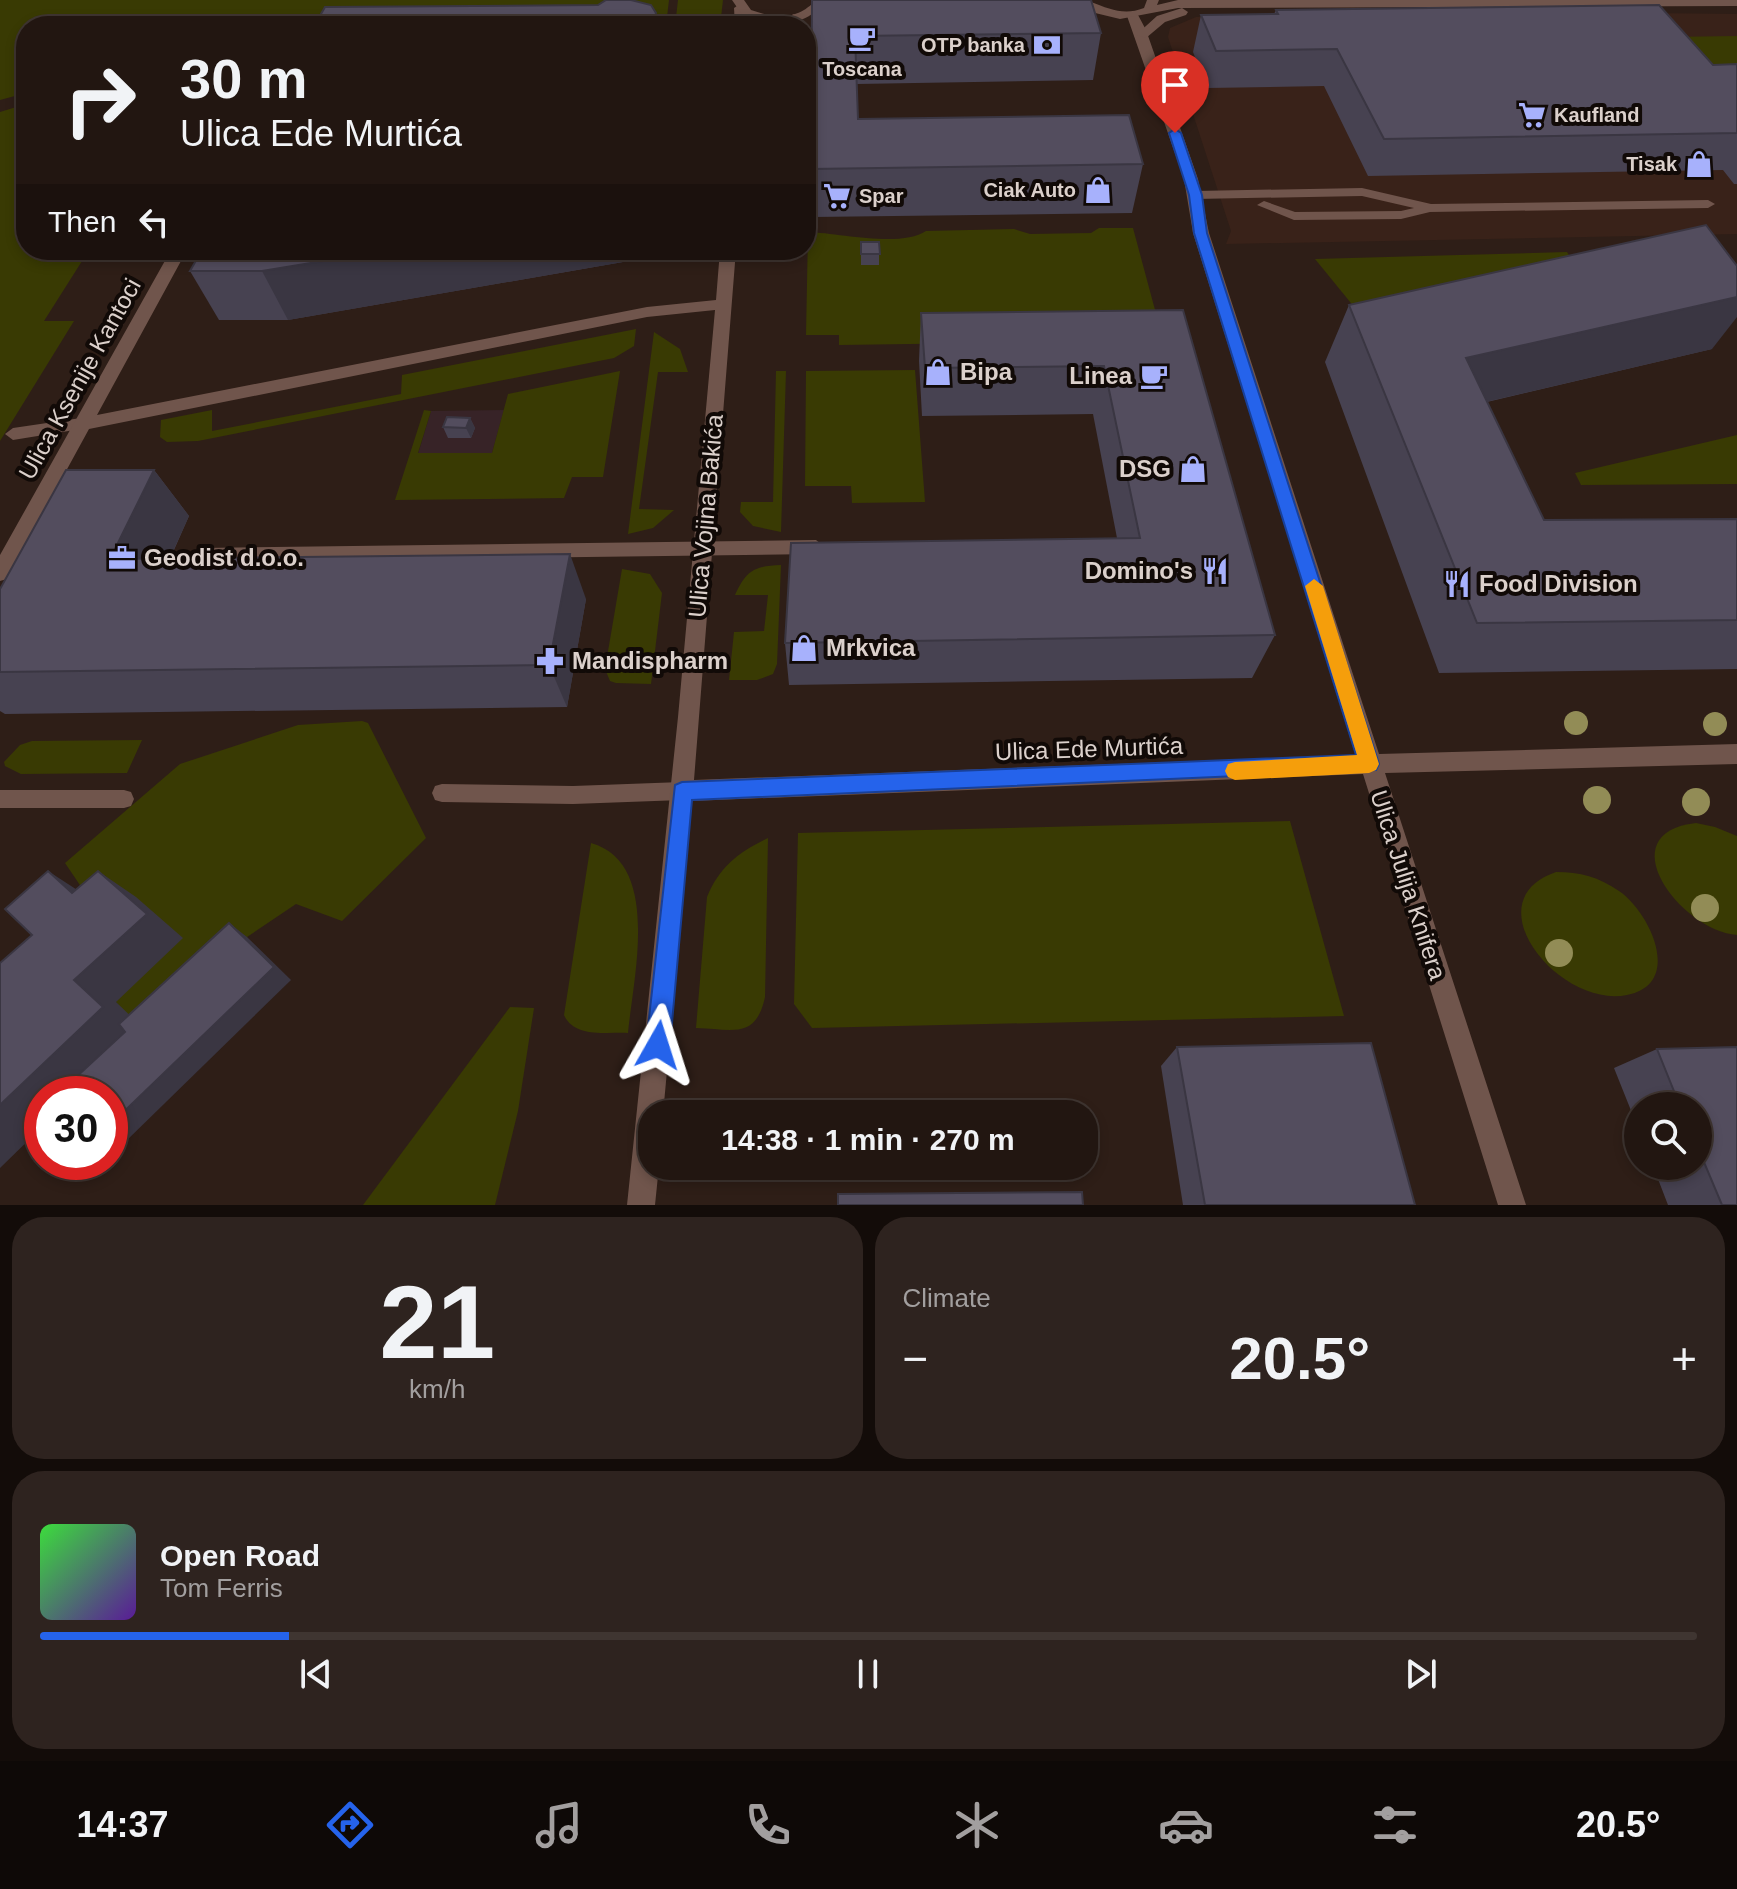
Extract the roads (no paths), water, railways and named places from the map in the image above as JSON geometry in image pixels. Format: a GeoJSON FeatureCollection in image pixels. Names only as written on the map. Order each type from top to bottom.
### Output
{"type":"FeatureCollection","features":[{"type":"Feature","properties":{"kind":"street"},"geometry":{"type":"LineString","coordinates":[[800,16],[815,9],[820,0]]}},
{"type":"Feature","properties":{"kind":"street"},"geometry":{"type":"LineString","coordinates":[[1086,0],[1100,12]]}},
{"type":"Feature","properties":{"kind":"street"},"geometry":{"type":"LineString","coordinates":[[1049,4],[1133,16],[1151,5],[1178,4],[1737,2]]}},
{"type":"Feature","properties":{"kind":"street"},"geometry":{"type":"LineString","coordinates":[[739,4],[756,16]]}},
{"type":"Feature","properties":{"kind":"street"},"geometry":{"type":"LineString","coordinates":[[1142,35],[1155,23],[1170,16],[1217,6]]}},
{"type":"Feature","properties":{"kind":"street"},"geometry":{"type":"LineString","coordinates":[[800,16],[832,8]]}},
{"type":"Feature","properties":{"kind":"street","name":"Ulica Julija Knifera"},"geometry":{"type":"LineString","coordinates":[[1133,16],[1196,201],[1201,233],[1512,1205]]}},
{"type":"Feature","properties":{"kind":"street","name":"Ulica Ksenije Kantoci"},"geometry":{"type":"LineString","coordinates":[[0,573],[173,260]]}},
{"type":"Feature","properties":{"kind":"street","name":"Ulica Vojina Bakića"},"geometry":{"type":"LineString","coordinates":[[641,1205],[682,791],[727,260]]}},
{"type":"Feature","properties":{"kind":"street"},"geometry":{"type":"LineString","coordinates":[[81,424],[647,312],[724,304]]}},
{"type":"Feature","properties":{"kind":"street","name":"Ulica Ede Murtića"},"geometry":{"type":"LineString","coordinates":[[682,791],[1369,764],[1737,754]]}},
{"type":"Feature","properties":{"kind":"lane"},"geometry":{"type":"LineString","coordinates":[[1196,201],[1362,192],[1431,208],[1708,204]]}},
{"type":"Feature","properties":{"kind":"lane"},"geometry":{"type":"LineString","coordinates":[[1196,201],[1264,205],[1408,204]]}},
{"type":"Feature","properties":{"kind":"lane"},"geometry":{"type":"LineString","coordinates":[[1264,205],[1294,216],[1401,215],[1431,208]]}},
{"type":"Feature","properties":{"kind":"lane"},"geometry":{"type":"LineString","coordinates":[[13,434],[81,424]]}},
{"type":"Feature","properties":{"kind":"lane"},"geometry":{"type":"LineString","coordinates":[[202,555],[835,547]]}},
{"type":"Feature","properties":{"kind":"lane","name":"Ulica Ede Murtića"},"geometry":{"type":"LineString","coordinates":[[442,793],[573,795],[682,791]]}},
{"type":"Feature","properties":{"kind":"lane"},"geometry":{"type":"LineString","coordinates":[[0,799],[124,799]]}},
{"type":"Feature","properties":{"kind":"place","name":"Toscana"},"geometry":{"type":"Point","coordinates":[862,38]}},
{"type":"Feature","properties":{"kind":"place","name":"OTP banka"},"geometry":{"type":"Point","coordinates":[1047,45]}},
{"type":"Feature","properties":{"kind":"place","name":"Kaufland"},"geometry":{"type":"Point","coordinates":[1532,115]}},
{"type":"Feature","properties":{"kind":"place","name":"Tisak"},"geometry":{"type":"Point","coordinates":[1699,164]}},
{"type":"Feature","properties":{"kind":"place","name":"Ciak Auto"},"geometry":{"type":"Point","coordinates":[1098,190]}},
{"type":"Feature","properties":{"kind":"place","name":"Spar"},"geometry":{"type":"Point","coordinates":[837,196]}},
{"type":"Feature","properties":{"kind":"place","name":"Bipa"},"geometry":{"type":"Point","coordinates":[938,372]}},
{"type":"Feature","properties":{"kind":"place","name":"Linea"},"geometry":{"type":"Point","coordinates":[1154,376]}},
{"type":"Feature","properties":{"kind":"place","name":"DSG"},"geometry":{"type":"Point","coordinates":[1193,469]}},
{"type":"Feature","properties":{"kind":"place","name":"Geodist d.o.o."},"geometry":{"type":"Point","coordinates":[122,558]}},
{"type":"Feature","properties":{"kind":"place","name":"Domino's"},"geometry":{"type":"Point","coordinates":[1215,571]}},
{"type":"Feature","properties":{"kind":"place","name":"Food Division"},"geometry":{"type":"Point","coordinates":[1457,584]}},
{"type":"Feature","properties":{"kind":"place","name":"Mrkvica"},"geometry":{"type":"Point","coordinates":[804,648]}},
{"type":"Feature","properties":{"kind":"place","name":"Mandispharm"},"geometry":{"type":"Point","coordinates":[550,661]}}]}
